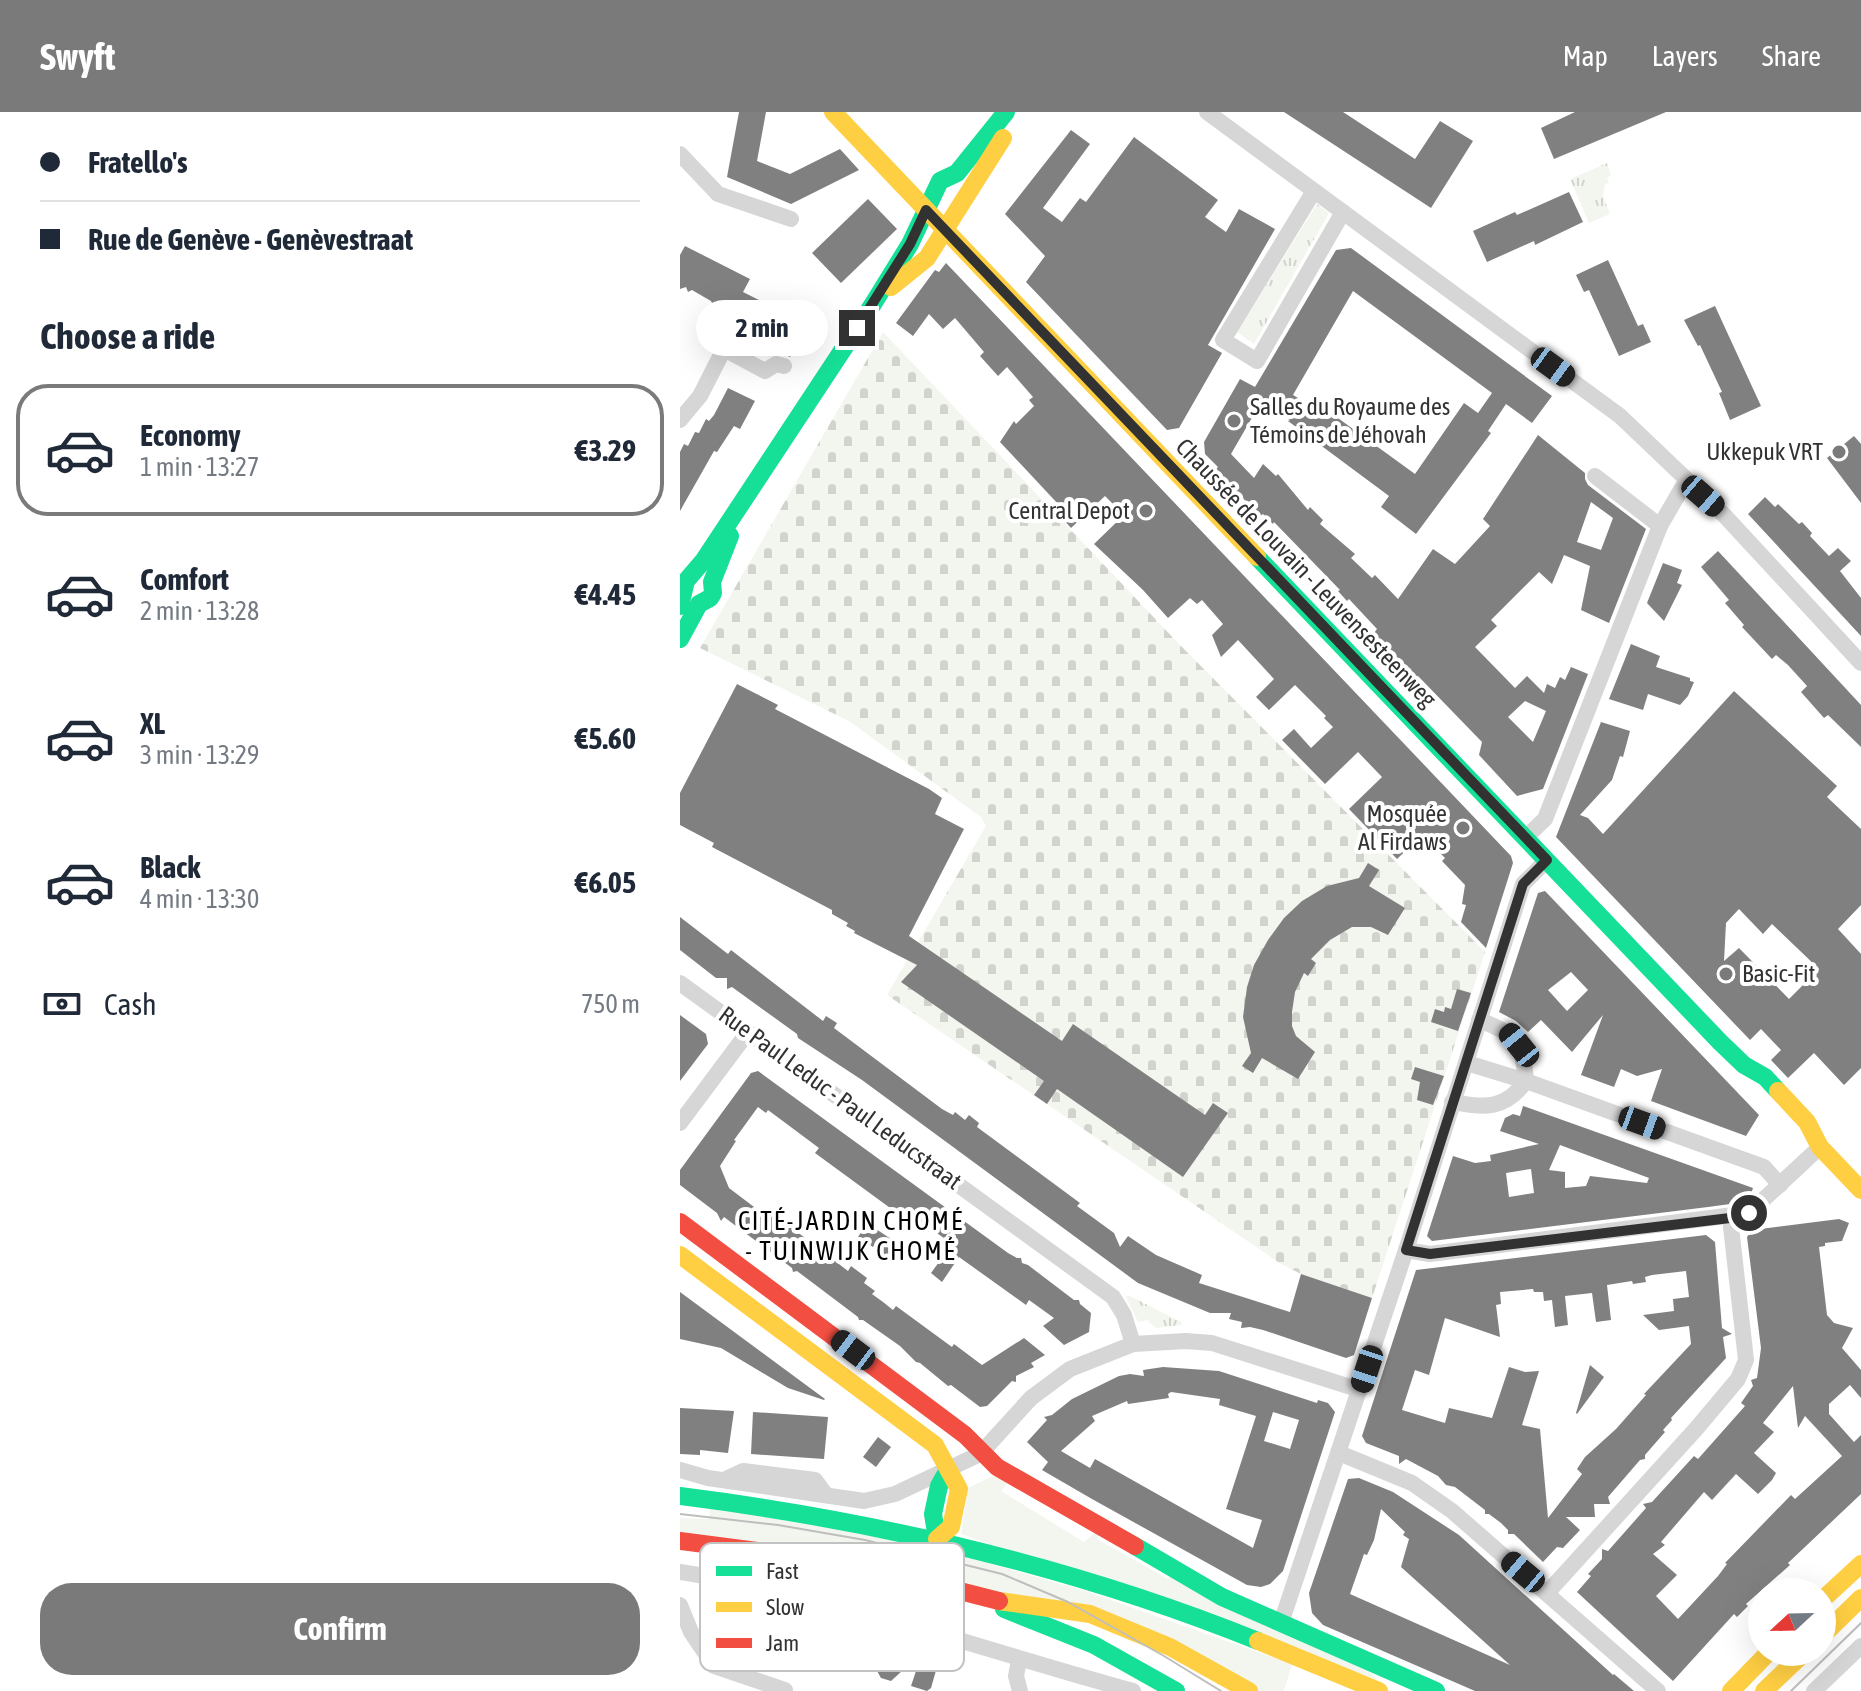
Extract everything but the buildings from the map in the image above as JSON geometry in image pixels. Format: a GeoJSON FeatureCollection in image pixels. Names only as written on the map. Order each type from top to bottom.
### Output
{"type":"FeatureCollection","features":[{"type":"Feature","properties":{"kind":"main road","name":"Chaussée de Louvain - Leuvensesteenweg"},"geometry":{"type":"LineString","coordinates":[[833,112],[1744,1065],[1757,1086],[1797,1132],[1820,1147],[1861,1190]]}},
{"type":"Feature","properties":{"kind":"main road"},"geometry":{"type":"LineString","coordinates":[[680,639],[687,590],[875,301],[910,244],[940,181],[957,173],[1006,112]]}},
{"type":"Feature","properties":{"kind":"main road"},"geometry":{"type":"LineString","coordinates":[[875,301],[913,269],[919,268],[1020,112]]}},
{"type":"Feature","properties":{"kind":"main road"},"geometry":{"type":"LineString","coordinates":[[687,590],[704,573],[712,582],[741,505]]}},
{"type":"Feature","properties":{"kind":"main road"},"geometry":{"type":"LineString","coordinates":[[680,1222],[965,1435],[996,1469],[1022,1480],[1222,1597],[1436,1691]]}},
{"type":"Feature","properties":{"kind":"main road"},"geometry":{"type":"LineString","coordinates":[[680,1255],[935,1445],[948,1470],[939,1486],[933,1514],[936,1543]]}},
{"type":"Feature","properties":{"kind":"main road"},"geometry":{"type":"LineString","coordinates":[[680,1496],[815,1513],[952,1543]]}},
{"type":"Feature","properties":{"kind":"main road"},"geometry":{"type":"LineString","coordinates":[[680,1541],[700,1544]]}},
{"type":"Feature","properties":{"kind":"main road"},"geometry":{"type":"LineString","coordinates":[[964,1546],[1093,1582],[1173,1609],[1379,1691]]}},
{"type":"Feature","properties":{"kind":"main road"},"geometry":{"type":"LineString","coordinates":[[1836,1587],[1861,1564]]}},
{"type":"Feature","properties":{"kind":"main road"},"geometry":{"type":"LineString","coordinates":[[964,1593],[988,1600],[1090,1614],[1170,1647],[1249,1691]]}},
{"type":"Feature","properties":{"kind":"main road"},"geometry":{"type":"LineString","coordinates":[[1836,1622],[1861,1598]]}},
{"type":"Feature","properties":{"kind":"main road"},"geometry":{"type":"LineString","coordinates":[[988,1600],[1094,1645],[1176,1691]]}},
{"type":"Feature","properties":{"kind":"main road"},"geometry":{"type":"LineString","coordinates":[[1731,1691],[1755,1666]]}},
{"type":"Feature","properties":{"kind":"main road"},"geometry":{"type":"LineString","coordinates":[[1764,1691],[1790,1666]]}},
{"type":"Feature","properties":{"kind":"main road"},"geometry":{"type":"LineString","coordinates":[[1384,1669],[1390,1691]]}},
{"type":"Feature","properties":{"kind":"street"},"geometry":{"type":"LineString","coordinates":[[1207,112],[1620,416],[1724,515],[1861,663]]}},
{"type":"Feature","properties":{"kind":"street"},"geometry":{"type":"LineString","coordinates":[[680,154],[718,194],[791,219]]}},
{"type":"Feature","properties":{"kind":"street"},"geometry":{"type":"LineString","coordinates":[[1314,191],[1223,340],[1257,361],[1343,212]]}},
{"type":"Feature","properties":{"kind":"street"},"geometry":{"type":"LineString","coordinates":[[680,420],[700,396],[724,349],[765,371],[776,364],[784,366]]}},
{"type":"Feature","properties":{"kind":"street"},"geometry":{"type":"LineString","coordinates":[[1595,476],[1660,526]]}},
{"type":"Feature","properties":{"kind":"street"},"geometry":{"type":"LineString","coordinates":[[1525,838],[1545,819],[1660,526],[1686,481]]}},
{"type":"Feature","properties":{"kind":"street"},"geometry":{"type":"LineString","coordinates":[[1281,1623],[1406,1250],[1523,884],[1547,860]]}},
{"type":"Feature","properties":{"kind":"street","name":"Rue Paul Leduc - Paul Leducstraat"},"geometry":{"type":"LineString","coordinates":[[680,983],[1113,1297],[1124,1315],[1133,1344]]}},
{"type":"Feature","properties":{"kind":"street"},"geometry":{"type":"LineString","coordinates":[[1452,1102],[1483,1108],[1518,1092],[1526,1081],[1525,1063],[1519,1045],[1507,1031],[1479,1020]]}},
{"type":"Feature","properties":{"kind":"street"},"geometry":{"type":"LineString","coordinates":[[680,1123],[748,1032]]}},
{"type":"Feature","properties":{"kind":"street"},"geometry":{"type":"LineString","coordinates":[[1467,1063],[1526,1081],[1764,1167],[1780,1185]]}},
{"type":"Feature","properties":{"kind":"street"},"geometry":{"type":"LineString","coordinates":[[1406,1250],[1430,1254],[1730,1218],[1749,1213],[1820,1147]]}},
{"type":"Feature","properties":{"kind":"street"},"geometry":{"type":"LineString","coordinates":[[1548,1592],[1738,1379],[1746,1360],[1730,1218]]}},
{"type":"Feature","properties":{"kind":"street"},"geometry":{"type":"LineString","coordinates":[[680,1470],[708,1478],[864,1501],[895,1494],[980,1454],[1017,1412],[1050,1382],[1095,1357],[1133,1344],[1212,1343],[1360,1390]]}},
{"type":"Feature","properties":{"kind":"street"},"geometry":{"type":"LineString","coordinates":[[1339,1453],[1412,1483],[1452,1511],[1658,1691]]}},
{"type":"Feature","properties":{"kind":"street"},"geometry":{"type":"LineString","coordinates":[[680,1572],[700,1575]]}},
{"type":"Feature","properties":{"kind":"street"},"geometry":{"type":"LineString","coordinates":[[680,1605],[700,1645]]}},
{"type":"Feature","properties":{"kind":"street"},"geometry":{"type":"LineString","coordinates":[[964,1642],[1133,1691]]}},
{"type":"Feature","properties":{"kind":"street"},"geometry":{"type":"LineString","coordinates":[[1814,1691],[1861,1646]]}},
{"type":"Feature","properties":{"kind":"street"},"geometry":{"type":"LineString","coordinates":[[1019,1660],[1016,1676],[1020,1691]]}},
{"type":"Feature","properties":{"kind":"street"},"geometry":{"type":"LineString","coordinates":[[729,1671],[785,1690]]}},
{"type":"Feature","properties":{"kind":"green space"},"geometry":{"type":"Polygon","coordinates":[[[1607,163],[1611,175],[1607,178],[1609,183],[1605,184],[1603,196],[1610,214],[1589,223],[1570,179],[1607,163]]]}},
{"type":"Feature","properties":{"kind":"green space"},"geometry":{"type":"Polygon","coordinates":[[[1317,204],[1329,213],[1254,344],[1237,332],[1317,204]]]}},
{"type":"Feature","properties":{"kind":"green space"},"geometry":{"type":"Polygon","coordinates":[[[883,332],[1179,644],[1485,952],[1372,1298],[1281,1264],[887,995],[986,826],[981,817],[849,721],[700,648],[883,332]]]}},
{"type":"Feature","properties":{"kind":"green space"},"geometry":{"type":"Polygon","coordinates":[[[1128,1295],[1182,1325],[1156,1328],[1147,1320],[1138,1322],[1126,1297],[1128,1295]]]}},
{"type":"Feature","properties":{"kind":"green space"},"geometry":{"type":"Polygon","coordinates":[[[993,1476],[1010,1480],[1001,1491],[1084,1542],[1096,1532],[1099,1534],[1097,1539],[1168,1579],[1171,1575],[1369,1672],[1378,1680],[961,1534],[968,1488],[993,1476]]]}},
{"type":"Feature","properties":{"kind":"green space"},"geometry":{"type":"Polygon","coordinates":[[[710,1507],[898,1537],[896,1543],[746,1543],[680,1533],[680,1518],[709,1519],[710,1507]]]}},
{"type":"Feature","properties":{"kind":"green space"},"geometry":{"type":"Polygon","coordinates":[[[964,1556],[1085,1591],[1292,1664],[1284,1691],[1259,1691],[1179,1645],[966,1583],[964,1556]]]}},
{"type":"Feature","properties":{"kind":"tram line"},"geometry":{"type":"LineString","coordinates":[[680,1514],[778,1525],[877,1543]]}},
{"type":"Feature","properties":{"kind":"tram line"},"geometry":{"type":"LineString","coordinates":[[964,1565],[1002,1574],[1068,1602],[1221,1691]]}},
{"type":"Feature","properties":{"kind":"tram line"},"geometry":{"type":"LineString","coordinates":[[1791,1691],[1861,1623]]}},
{"type":"Feature","properties":{"kind":"traffic: fast"},"geometry":{"type":"LineString","coordinates":[[680,606],[686,581],[704,560],[873,304],[910,244],[940,181],[957,173],[1006,112]]}},
{"type":"Feature","properties":{"kind":"traffic: fast"},"geometry":{"type":"LineString","coordinates":[[680,639],[699,604],[713,593],[712,582],[730,536]]}},
{"type":"Feature","properties":{"kind":"traffic: fast"},"geometry":{"type":"LineString","coordinates":[[1257,557],[1720,1042],[1778,1091]]}},
{"type":"Feature","properties":{"kind":"traffic: fast"},"geometry":{"type":"LineString","coordinates":[[936,1543],[933,1514],[939,1486],[948,1470]]}},
{"type":"Feature","properties":{"kind":"traffic: fast"},"geometry":{"type":"LineString","coordinates":[[680,1496],[828,1519],[944,1543]]}},
{"type":"Feature","properties":{"kind":"traffic: fast"},"geometry":{"type":"LineString","coordinates":[[1135,1546],[1222,1597],[1436,1691]]}},
{"type":"Feature","properties":{"kind":"traffic: fast"},"geometry":{"type":"LineString","coordinates":[[964,1548],[1117,1590],[1258,1641]]}},
{"type":"Feature","properties":{"kind":"traffic: fast"},"geometry":{"type":"LineString","coordinates":[[1004,1609],[1094,1645],[1176,1691]]}},
{"type":"Feature","properties":{"kind":"traffic: slow"},"geometry":{"type":"LineString","coordinates":[[833,112],[1257,557]]}},
{"type":"Feature","properties":{"kind":"traffic: slow"},"geometry":{"type":"LineString","coordinates":[[891,287],[927,258],[1003,138]]}},
{"type":"Feature","properties":{"kind":"traffic: slow"},"geometry":{"type":"LineString","coordinates":[[1778,1091],[1807,1122],[1820,1147],[1861,1190]]}},
{"type":"Feature","properties":{"kind":"traffic: slow"},"geometry":{"type":"LineString","coordinates":[[680,1255],[935,1445],[959,1489],[951,1527],[937,1539]]}},
{"type":"Feature","properties":{"kind":"traffic: slow"},"geometry":{"type":"LineString","coordinates":[[1836,1587],[1861,1564]]}},
{"type":"Feature","properties":{"kind":"traffic: slow"},"geometry":{"type":"LineString","coordinates":[[1836,1622],[1861,1598]]}},
{"type":"Feature","properties":{"kind":"traffic: slow"},"geometry":{"type":"LineString","coordinates":[[999,1601],[1090,1614],[1170,1647],[1249,1691]]}},
{"type":"Feature","properties":{"kind":"traffic: slow"},"geometry":{"type":"LineString","coordinates":[[1258,1641],[1379,1691]]}},
{"type":"Feature","properties":{"kind":"traffic: slow"},"geometry":{"type":"LineString","coordinates":[[1731,1691],[1755,1666]]}},
{"type":"Feature","properties":{"kind":"traffic: slow"},"geometry":{"type":"LineString","coordinates":[[1764,1691],[1790,1666]]}},
{"type":"Feature","properties":{"kind":"traffic: jam"},"geometry":{"type":"LineString","coordinates":[[680,1222],[965,1435],[997,1467],[1135,1546]]}},
{"type":"Feature","properties":{"kind":"traffic: jam"},"geometry":{"type":"LineString","coordinates":[[680,1541],[700,1544]]}},
{"type":"Feature","properties":{"kind":"traffic: jam"},"geometry":{"type":"LineString","coordinates":[[964,1592],[999,1601]]}},
{"type":"Feature","properties":{"kind":"place","name":"Salles du Royaume des Témoins de Jéhovah"},"geometry":{"type":"Point","coordinates":[1234,421]}},
{"type":"Feature","properties":{"kind":"place","name":"Ukkepuk VRT"},"geometry":{"type":"Point","coordinates":[1839,452]}},
{"type":"Feature","properties":{"kind":"place","name":"Central Depot"},"geometry":{"type":"Point","coordinates":[1146,511]}},
{"type":"Feature","properties":{"kind":"place","name":"Mosquée Al Firdaws"},"geometry":{"type":"Point","coordinates":[1463,828]}},
{"type":"Feature","properties":{"kind":"place","name":"Basic-Fit"},"geometry":{"type":"Point","coordinates":[1726,974]}},
{"type":"Feature","properties":{"kind":"district","name":"CITÉ-JARDIN CHOMÉ - TUINWIJK CHOMÉ"},"geometry":{"type":"Point","coordinates":[851,1236]}},
{"type":"Feature","properties":{"kind":"route"},"geometry":{"type":"LineString","coordinates":[[857,328],[910,244],[926,210],[1547,860],[1523,884],[1406,1250],[1430,1254],[1730,1218],[1749,1213]]}}]}
